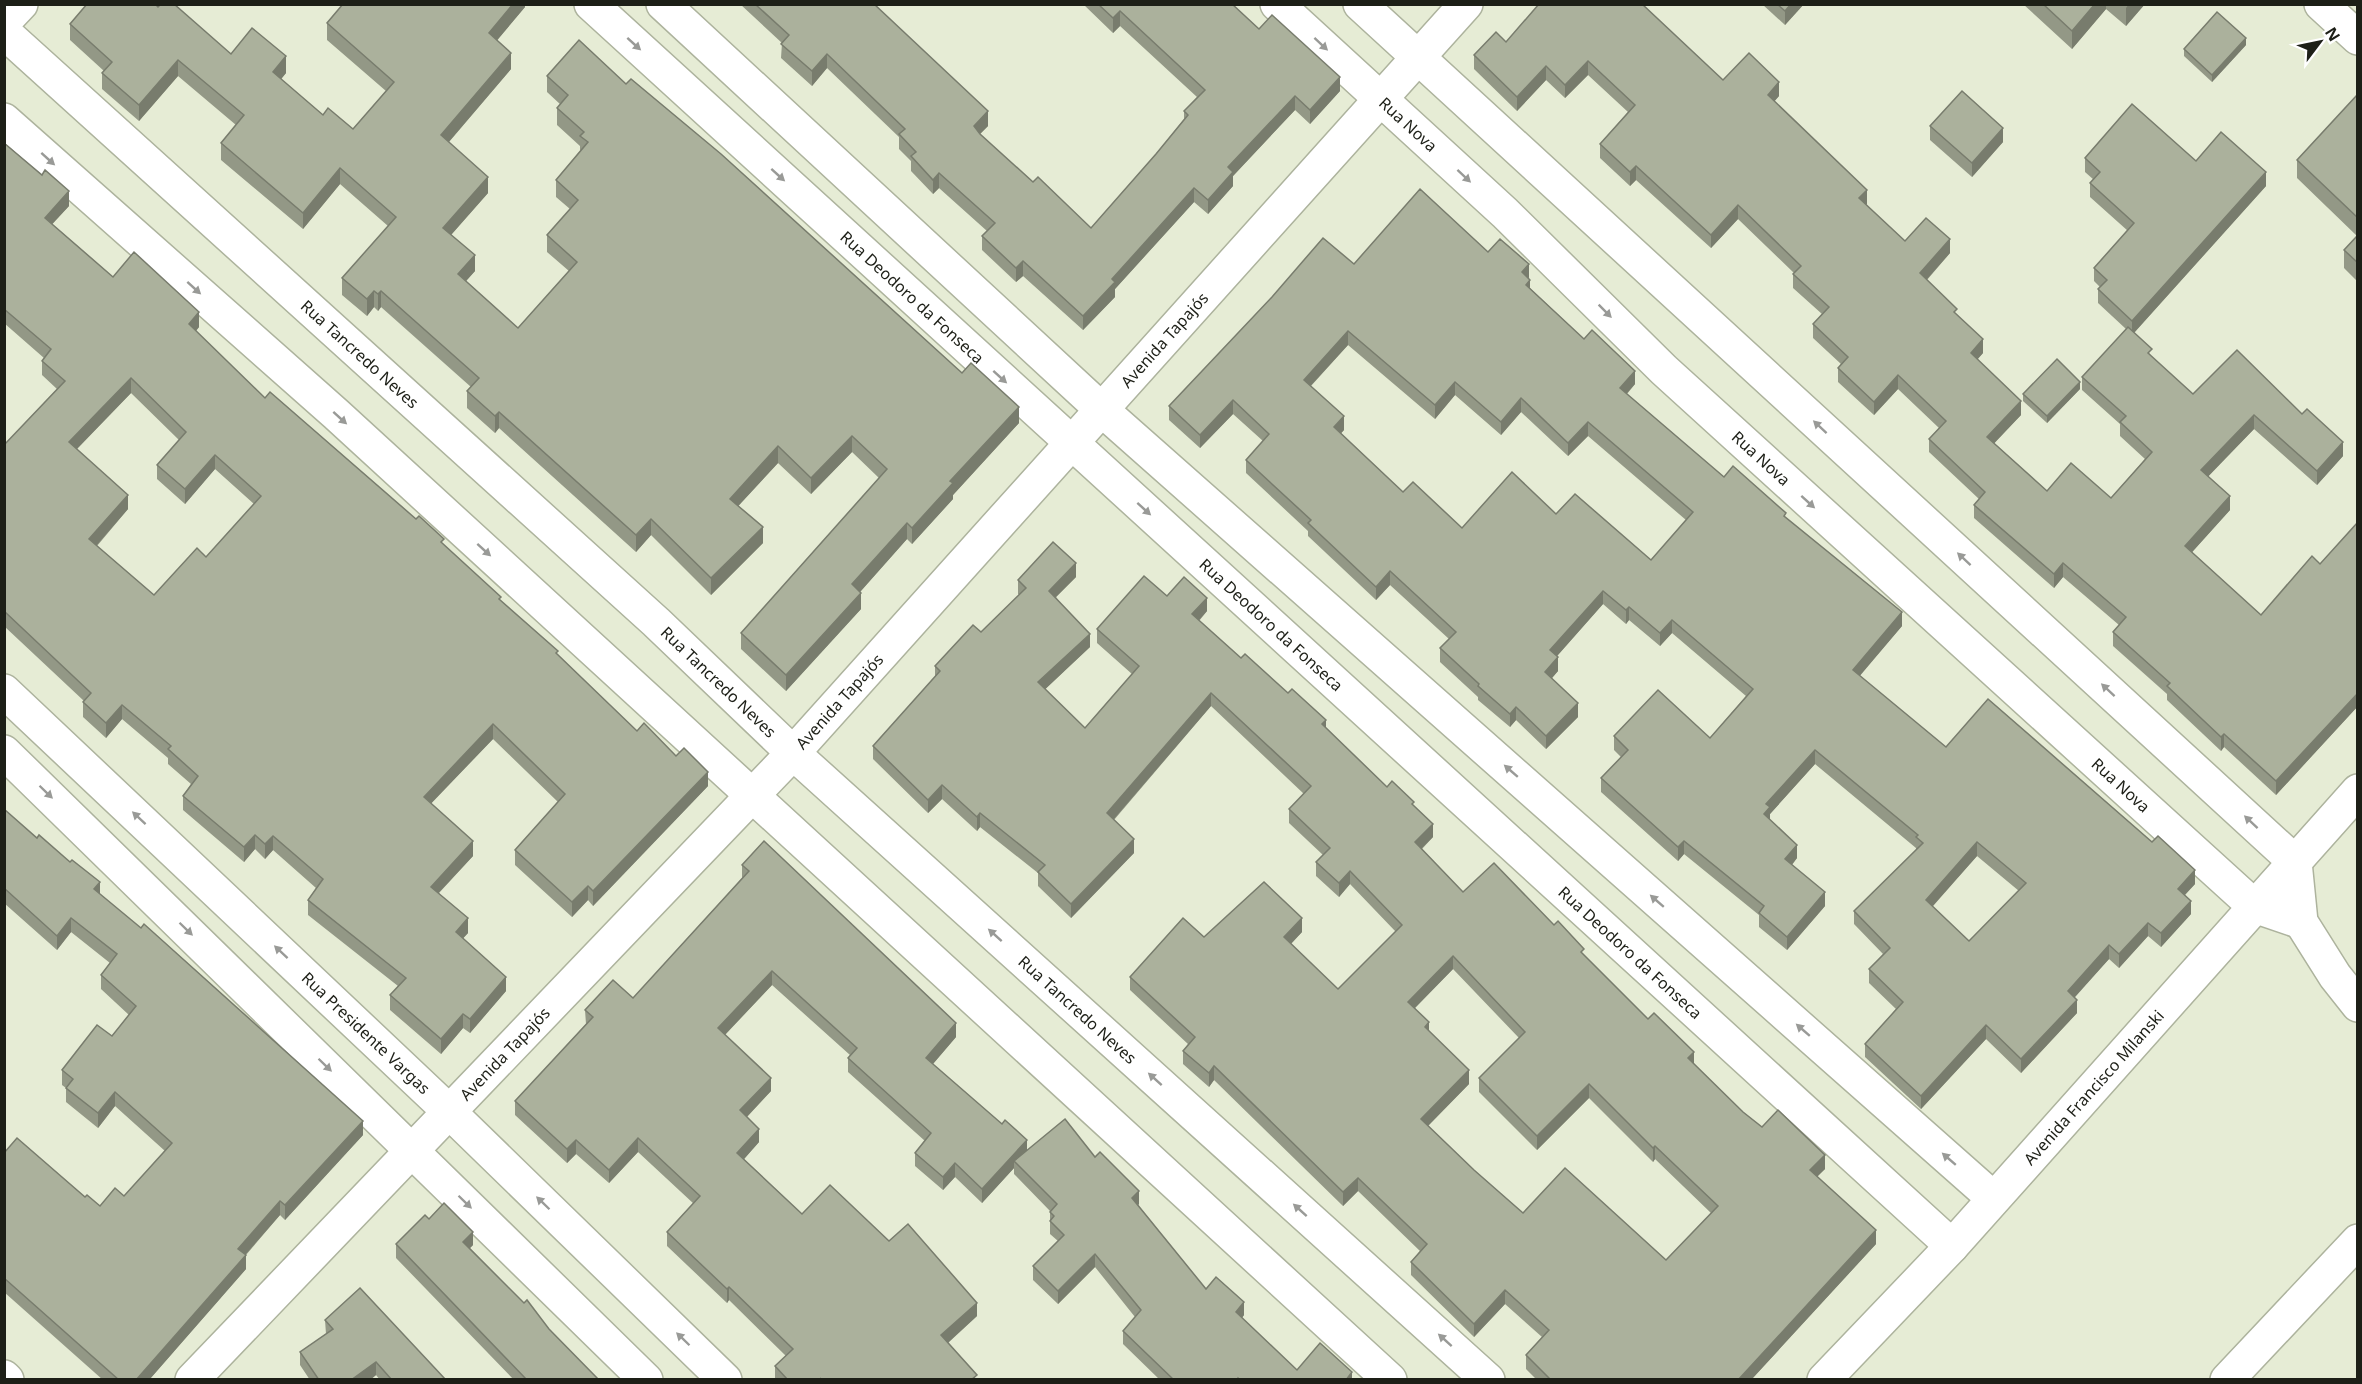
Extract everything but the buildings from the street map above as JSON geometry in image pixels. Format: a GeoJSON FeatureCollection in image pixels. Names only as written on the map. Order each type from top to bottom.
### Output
{"type":"FeatureCollection","features":[{"type":"Feature","properties":{"kind":"street"},"geometry":{"type":"LineString","coordinates":[[4,22],[21,4]]}},
{"type":"Feature","properties":{"kind":"street","name":"Rua Deodoro da Fonseca"},"geometry":{"type":"LineString","coordinates":[[591,4],[1952,1246]]}},
{"type":"Feature","properties":{"kind":"street"},"geometry":{"type":"LineString","coordinates":[[663,4],[1102,410],[1993,1198]]}},
{"type":"Feature","properties":{"kind":"street","name":"Rua Nova"},"geometry":{"type":"LineString","coordinates":[[1277,4],[1505,213],[1664,370],[2254,906]]}},
{"type":"Feature","properties":{"kind":"street"},"geometry":{"type":"LineString","coordinates":[[1360,4],[2295,862],[2301,922],[2321,956],[2358,1005]]}},
{"type":"Feature","properties":{"kind":"street","name":"Avenida Tapajós"},"geometry":{"type":"LineString","coordinates":[[192,1380],[793,753],[1466,4]]}},
{"type":"Feature","properties":{"kind":"street"},"geometry":{"type":"LineString","coordinates":[[2320,4],[2358,38]]}},
{"type":"Feature","properties":{"kind":"street","name":"Rua Tancredo Neves"},"geometry":{"type":"LineString","coordinates":[[4,32],[648,614],[793,753],[1488,1380]]}},
{"type":"Feature","properties":{"kind":"street"},"geometry":{"type":"LineString","coordinates":[[4,120],[336,414],[1390,1380]]}},
{"type":"Feature","properties":{"kind":"street","name":"Rua Presidente Vargas"},"geometry":{"type":"LineString","coordinates":[[4,691],[448,1111],[725,1380]]}},
{"type":"Feature","properties":{"kind":"street"},"geometry":{"type":"LineString","coordinates":[[4,752],[646,1380]]}},
{"type":"Feature","properties":{"kind":"street","name":"Avenida Francisco Milanski"},"geometry":{"type":"LineString","coordinates":[[1824,1380],[1952,1246],[2358,791]]}},
{"type":"Feature","properties":{"kind":"street"},"geometry":{"type":"LineString","coordinates":[[2254,906],[2301,922]]}},
{"type":"Feature","properties":{"kind":"street"},"geometry":{"type":"LineString","coordinates":[[2227,1380],[2358,1241]]}}]}
